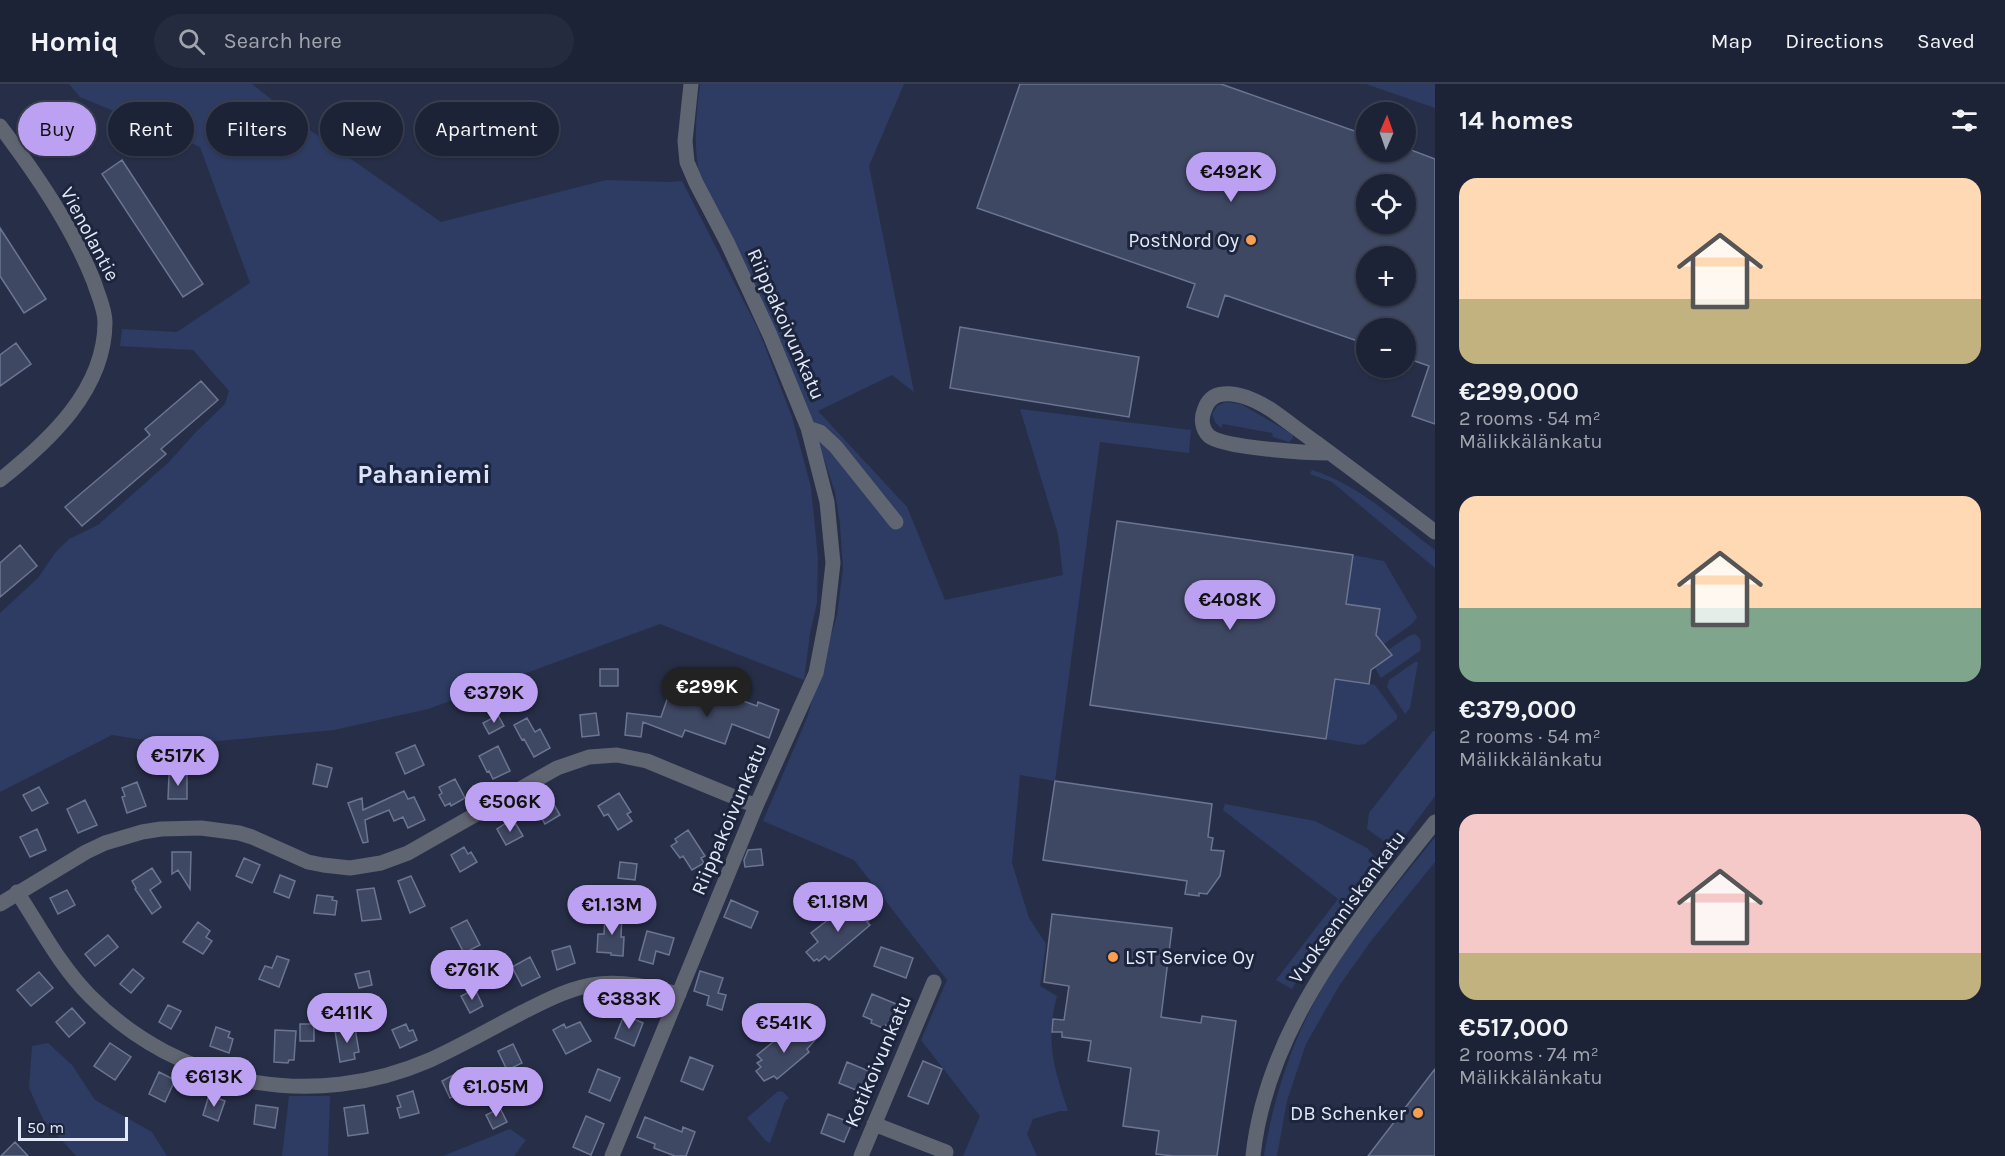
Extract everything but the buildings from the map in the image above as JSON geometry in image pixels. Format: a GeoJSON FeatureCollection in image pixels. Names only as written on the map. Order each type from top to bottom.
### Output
{"type":"FeatureCollection","features":[{"type":"Feature","properties":{"kind":"street","name":"Riippakoivunkatu"},"geometry":{"type":"LineString","coordinates":[[612,1156],[756,806],[816,672],[827,616],[833,563],[827,502],[808,428],[770,335],[687,162],[686,141],[691,84]]}},
{"type":"Feature","properties":{"kind":"street","name":"Vienolantie"},"geometry":{"type":"LineString","coordinates":[[0,126],[67,227],[88,267],[100,298],[105,320],[99,360],[83,394],[48,439],[0,480]]}},
{"type":"Feature","properties":{"kind":"street"},"geometry":{"type":"LineString","coordinates":[[1330,453],[1305,453],[1222,442],[1207,434],[1203,428],[1203,412],[1209,400],[1221,394],[1236,394],[1269,408],[1330,453],[1435,532]]}},
{"type":"Feature","properties":{"kind":"street"},"geometry":{"type":"LineString","coordinates":[[808,428],[820,432],[836,447],[896,522]]}},
{"type":"Feature","properties":{"kind":"street"},"geometry":{"type":"LineString","coordinates":[[0,904],[17,892],[105,843],[161,829],[201,828],[239,833],[308,862],[329,866],[350,868],[381,863],[408,853],[557,768],[589,756],[617,755],[646,761],[756,806]]}},
{"type":"Feature","properties":{"kind":"street","name":"Vuoksenniskankatu"},"geometry":{"type":"LineString","coordinates":[[1253,1156],[1261,1111],[1269,1083],[1280,1051],[1299,1012],[1334,955],[1435,822]]}},
{"type":"Feature","properties":{"kind":"street"},"geometry":{"type":"LineString","coordinates":[[17,892],[73,977],[118,1021],[139,1037],[176,1058],[225,1076],[270,1085],[325,1086],[393,1074],[442,1055],[546,1000],[585,986],[627,984],[680,994]]}},
{"type":"Feature","properties":{"kind":"street","name":"Kotikoivunkatu"},"geometry":{"type":"LineString","coordinates":[[861,1156],[934,982]]}},
{"type":"Feature","properties":{"kind":"street"},"geometry":{"type":"LineString","coordinates":[[874,1124],[946,1152]]}},
{"type":"Feature","properties":{"kind":"shaded area"},"geometry":{"type":"Polygon","coordinates":[[[69,84],[252,84],[275,102],[206,102],[206,156],[308,156],[308,129],[320,137],[320,156],[347,156],[441,222],[606,180],[682,181],[758,329],[792,417],[811,487],[818,558],[817,603],[810,633],[804,680],[660,624],[428,709],[334,730],[176,745],[112,735],[0,792],[0,613],[38,578],[55,553],[69,539],[98,525],[169,462],[225,404],[229,391],[193,350],[120,346],[122,329],[177,332],[250,283],[200,147],[194,144],[194,102],[108,102],[108,109],[80,97],[69,84]]]}},
{"type":"Feature","properties":{"kind":"shaded area"},"geometry":{"type":"Polygon","coordinates":[[[700,84],[904,84],[869,166],[914,392],[892,375],[818,411],[907,507],[945,600],[1063,575],[1058,534],[1020,409],[1191,430],[1189,453],[1100,442],[1055,781],[1020,775],[1012,863],[1029,918],[1046,944],[1040,986],[1057,996],[1053,1012],[1053,1054],[1068,1111],[1033,1119],[1027,1134],[1037,1156],[963,1156],[980,1116],[921,1040],[947,980],[854,860],[763,821],[807,718],[837,615],[843,569],[840,524],[835,492],[808,411],[700,178],[696,119],[700,84]]]}},
{"type":"Feature","properties":{"kind":"shaded area"},"geometry":{"type":"Polygon","coordinates":[[[1366,84],[1435,84],[1435,108],[1366,84]]]}},
{"type":"Feature","properties":{"kind":"shaded area"},"geometry":{"type":"Polygon","coordinates":[[[1226,402],[1241,404],[1292,434],[1293,438],[1289,442],[1273,437],[1272,433],[1223,424],[1221,428],[1215,422],[1212,414],[1217,406],[1226,402]]]}},
{"type":"Feature","properties":{"kind":"shaded area"},"geometry":{"type":"Polygon","coordinates":[[[1312,470],[1362,494],[1435,550],[1435,568],[1332,482],[1310,474],[1312,470]]]}},
{"type":"Feature","properties":{"kind":"shaded area"},"geometry":{"type":"Polygon","coordinates":[[[1353,555],[1384,561],[1417,617],[1412,624],[1384,644],[1376,635],[1380,609],[1346,604],[1353,555]]]}},
{"type":"Feature","properties":{"kind":"shaded area"},"geometry":{"type":"Polygon","coordinates":[[[1415,634],[1421,641],[1420,651],[1381,678],[1375,668],[1392,655],[1388,650],[1415,634]]]}},
{"type":"Feature","properties":{"kind":"shaded area"},"geometry":{"type":"Polygon","coordinates":[[[1418,662],[1410,708],[1405,714],[1387,687],[1389,680],[1418,662]]]}},
{"type":"Feature","properties":{"kind":"shaded area"},"geometry":{"type":"Polygon","coordinates":[[[701,668],[713,673],[706,685],[693,679],[695,670],[701,668]]]}},
{"type":"Feature","properties":{"kind":"shaded area"},"geometry":{"type":"Polygon","coordinates":[[[1335,679],[1375,685],[1397,715],[1397,719],[1365,744],[1358,745],[1326,739],[1335,679]]]}},
{"type":"Feature","properties":{"kind":"shaded area"},"geometry":{"type":"Polygon","coordinates":[[[1435,731],[1435,796],[1400,843],[1388,844],[1367,829],[1369,813],[1435,731]]]}},
{"type":"Feature","properties":{"kind":"shaded area"},"geometry":{"type":"Polygon","coordinates":[[[1225,804],[1315,821],[1367,848],[1378,860],[1379,866],[1348,908],[1342,907],[1335,913],[1336,923],[1306,964],[1292,989],[1276,980],[1338,899],[1223,810],[1225,804]]]}},
{"type":"Feature","properties":{"kind":"shaded area"},"geometry":{"type":"Polygon","coordinates":[[[1435,837],[1435,862],[1371,941],[1339,986],[1306,1044],[1287,1101],[1277,1156],[1264,1156],[1273,1110],[1287,1065],[1315,1001],[1352,943],[1435,837]]]}},
{"type":"Feature","properties":{"kind":"shaded area"},"geometry":{"type":"Polygon","coordinates":[[[48,1043],[72,1065],[95,1100],[152,1132],[167,1156],[76,1156],[43,1119],[29,1088],[32,1046],[48,1043]]]}},
{"type":"Feature","properties":{"kind":"shaded area"},"geometry":{"type":"Polygon","coordinates":[[[782,1091],[789,1098],[785,1101],[770,1143],[747,1118],[777,1092],[782,1091]]]}},
{"type":"Feature","properties":{"kind":"shaded area"},"geometry":{"type":"Polygon","coordinates":[[[289,1096],[330,1096],[328,1156],[282,1156],[289,1096]]]}},
{"type":"Feature","properties":{"kind":"shaded area"},"geometry":{"type":"Polygon","coordinates":[[[510,1129],[526,1140],[514,1156],[443,1156],[510,1129]]]}},
{"type":"Feature","properties":{"kind":"place","name":"PostNord Oy"},"geometry":{"type":"Point","coordinates":[1251,240]}},
{"type":"Feature","properties":{"kind":"place","name":"LST Service Oy"},"geometry":{"type":"Point","coordinates":[1113,957]}},
{"type":"Feature","properties":{"kind":"place","name":"DB Schenker"},"geometry":{"type":"Point","coordinates":[1418,1113]}},
{"type":"Feature","properties":{"kind":"district","name":"Pahaniemi"},"geometry":{"type":"Point","coordinates":[424,474]}}]}
